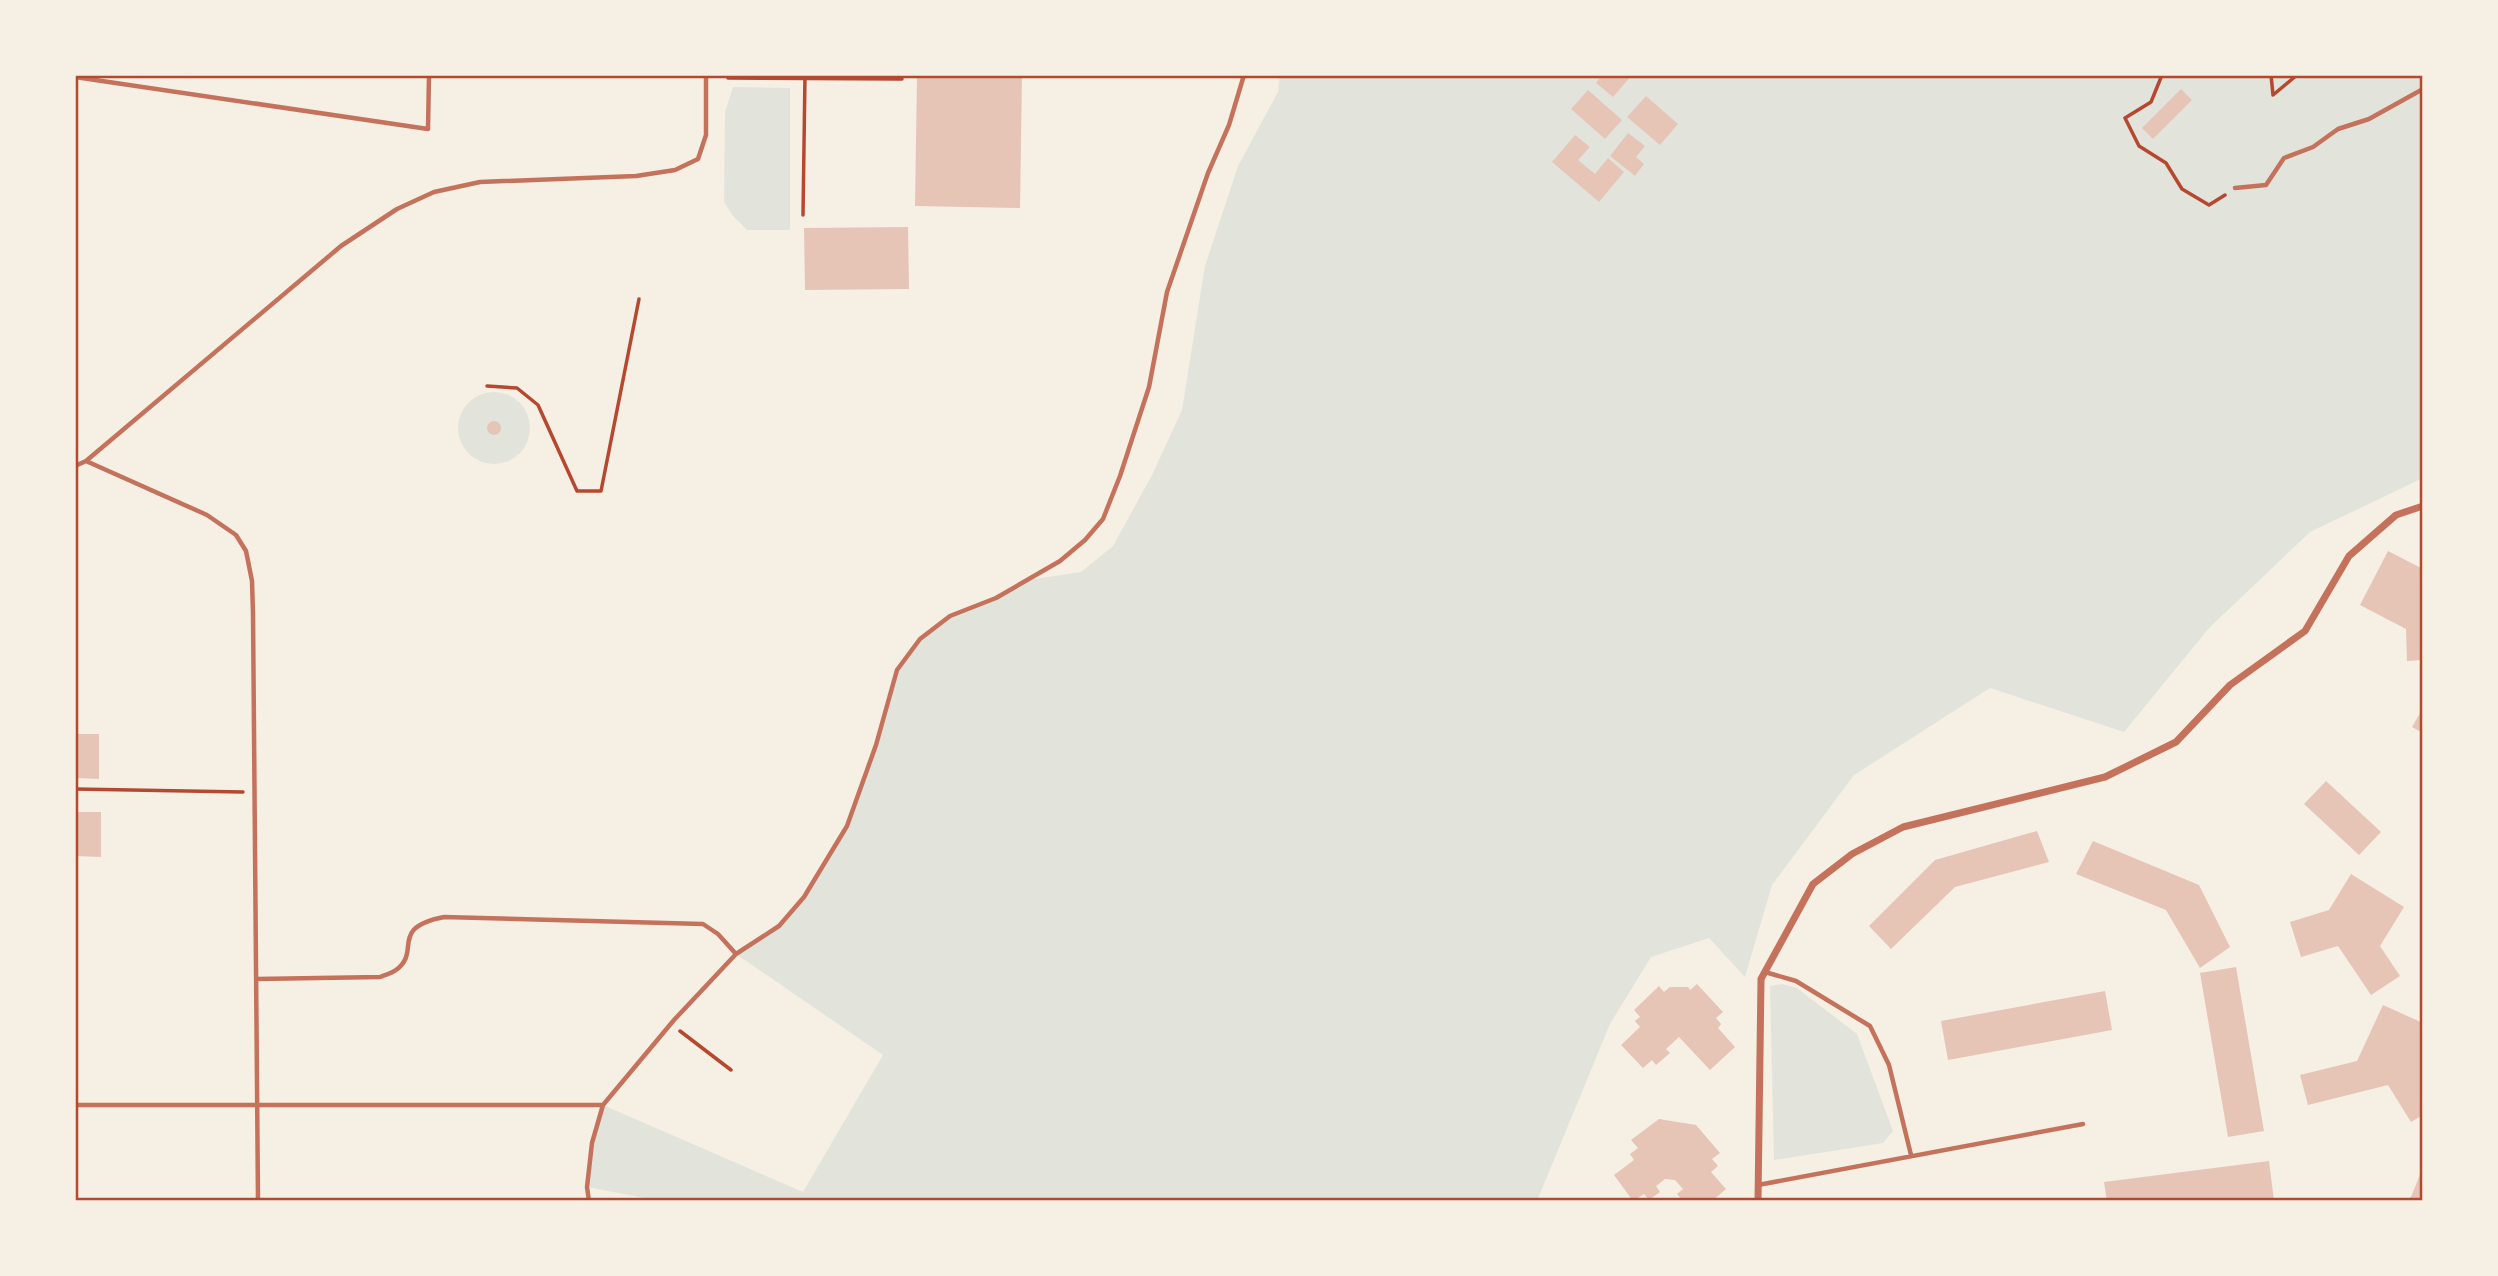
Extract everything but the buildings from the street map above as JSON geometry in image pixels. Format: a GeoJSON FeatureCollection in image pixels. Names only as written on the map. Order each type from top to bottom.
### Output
{"type":"FeatureCollection","features":[{"type":"Feature","properties":{"kind":"street"},"geometry":{"type":"LineString","coordinates":[[1758,1201],[1763,975],[1813,884],[1852,855],[1903,827],[2105,777],[2176,742],[2230,685],[2305,631],[2349,556],[2396,515],[2423,506]]}},
{"type":"Feature","properties":{"kind":"lane"},"geometry":{"type":"LineString","coordinates":[[75,77],[428,129],[429,75]]}},
{"type":"Feature","properties":{"kind":"lane"},"geometry":{"type":"LineString","coordinates":[[75,466],[86,461],[341,246],[397,209],[434,192],[480,182],[636,176],[675,170],[698,159],[706,135],[706,75]]}},
{"type":"Feature","properties":{"kind":"lane"},"geometry":{"type":"LineString","coordinates":[[589,1201],[587,1186],[592,1143],[603,1105],[671,1024],[736,954],[779,926],[804,897],[847,826],[864,783],[897,670],[920,639],[950,616],[996,598],[1060,561],[1085,540],[1103,519],[1121,477],[1149,387],[1171,280],[1208,173],[1229,125],[1244,75]]}},
{"type":"Feature","properties":{"kind":"lane"},"geometry":{"type":"LineString","coordinates":[[2235,188],[2266,185],[2284,159],[2313,147],[2338,129],[2369,119],[2423,89]]}},
{"type":"Feature","properties":{"kind":"lane"},"geometry":{"type":"LineString","coordinates":[[86,461],[207,515],[236,535],[246,551],[252,581],[258,1201]]}},
{"type":"Feature","properties":{"kind":"lane"},"geometry":{"type":"LineString","coordinates":[[256,979],[380,977],[397,970],[406,956],[409,934],[416,927],[427,920],[444,917],[703,925],[718,934],[736,954]]}},
{"type":"Feature","properties":{"kind":"lane"},"geometry":{"type":"LineString","coordinates":[[1763,975],[1796,981],[1870,1026],[1889,1065],[1911,1155]]}},
{"type":"Feature","properties":{"kind":"lane"},"geometry":{"type":"LineString","coordinates":[[75,1105],[603,1105]]}},
{"type":"Feature","properties":{"kind":"lane"},"geometry":{"type":"LineString","coordinates":[[1758,1185],[2083,1125]]}},
{"type":"Feature","properties":{"kind":"path"},"geometry":{"type":"LineString","coordinates":[[2162,75],[2151,102],[2125,118],[2139,146],[2166,163],[2182,189],[2209,205],[2235,188]]}},
{"type":"Feature","properties":{"kind":"path"},"geometry":{"type":"LineString","coordinates":[[2271,75],[2273,95],[2297,75]]}},
{"type":"Feature","properties":{"kind":"path"},"geometry":{"type":"LineString","coordinates":[[803,215],[805,77]]}},
{"type":"Feature","properties":{"kind":"path"},"geometry":{"type":"LineString","coordinates":[[728,78],[902,79]]}},
{"type":"Feature","properties":{"kind":"path"},"geometry":{"type":"LineString","coordinates":[[487,386],[517,388],[538,405],[577,491],[601,491],[639,299]]}},
{"type":"Feature","properties":{"kind":"path"},"geometry":{"type":"LineString","coordinates":[[75,789],[255,792]]}},
{"type":"Feature","properties":{"kind":"path"},"geometry":{"type":"LineString","coordinates":[[671,1024],[732,1070]]}},
{"type":"Feature","properties":{"kind":"shaded area"},"geometry":{"type":"Polygon","coordinates":[[[1280,75],[2423,75],[2423,478],[2310,532],[2209,628],[2124,732],[1990,688],[1854,775],[1772,885],[1745,977],[1709,938],[1651,957],[1610,1024],[1537,1201],[660,1201],[587,1187],[592,1143],[603,1105],[803,1192],[883,1055],[736,954],[779,926],[804,897],[847,826],[864,783],[897,670],[920,639],[950,616],[996,598],[1028,580],[1081,572],[1113,546],[1152,475],[1182,410],[1205,266],[1238,166],[1278,92],[1280,75]]]}},
{"type":"Feature","properties":{"kind":"shaded area"},"geometry":{"type":"Polygon","coordinates":[[[733,87],[790,88],[790,230],[747,230],[724,202],[725,112],[733,87]]]}},
{"type":"Feature","properties":{"kind":"shaded area"},"geometry":{"type":"Polygon","coordinates":[[[494,392],[514,398],[524,408],[530,428],[524,448],[514,458],[494,464],[474,458],[464,448],[458,428],[464,408],[474,398],[494,392]]]}},
{"type":"Feature","properties":{"kind":"shaded area"},"geometry":{"type":"Polygon","coordinates":[[[1782,984],[1797,988],[1857,1034],[1893,1131],[1883,1143],[1774,1160],[1770,986],[1782,984]]]}}]}
